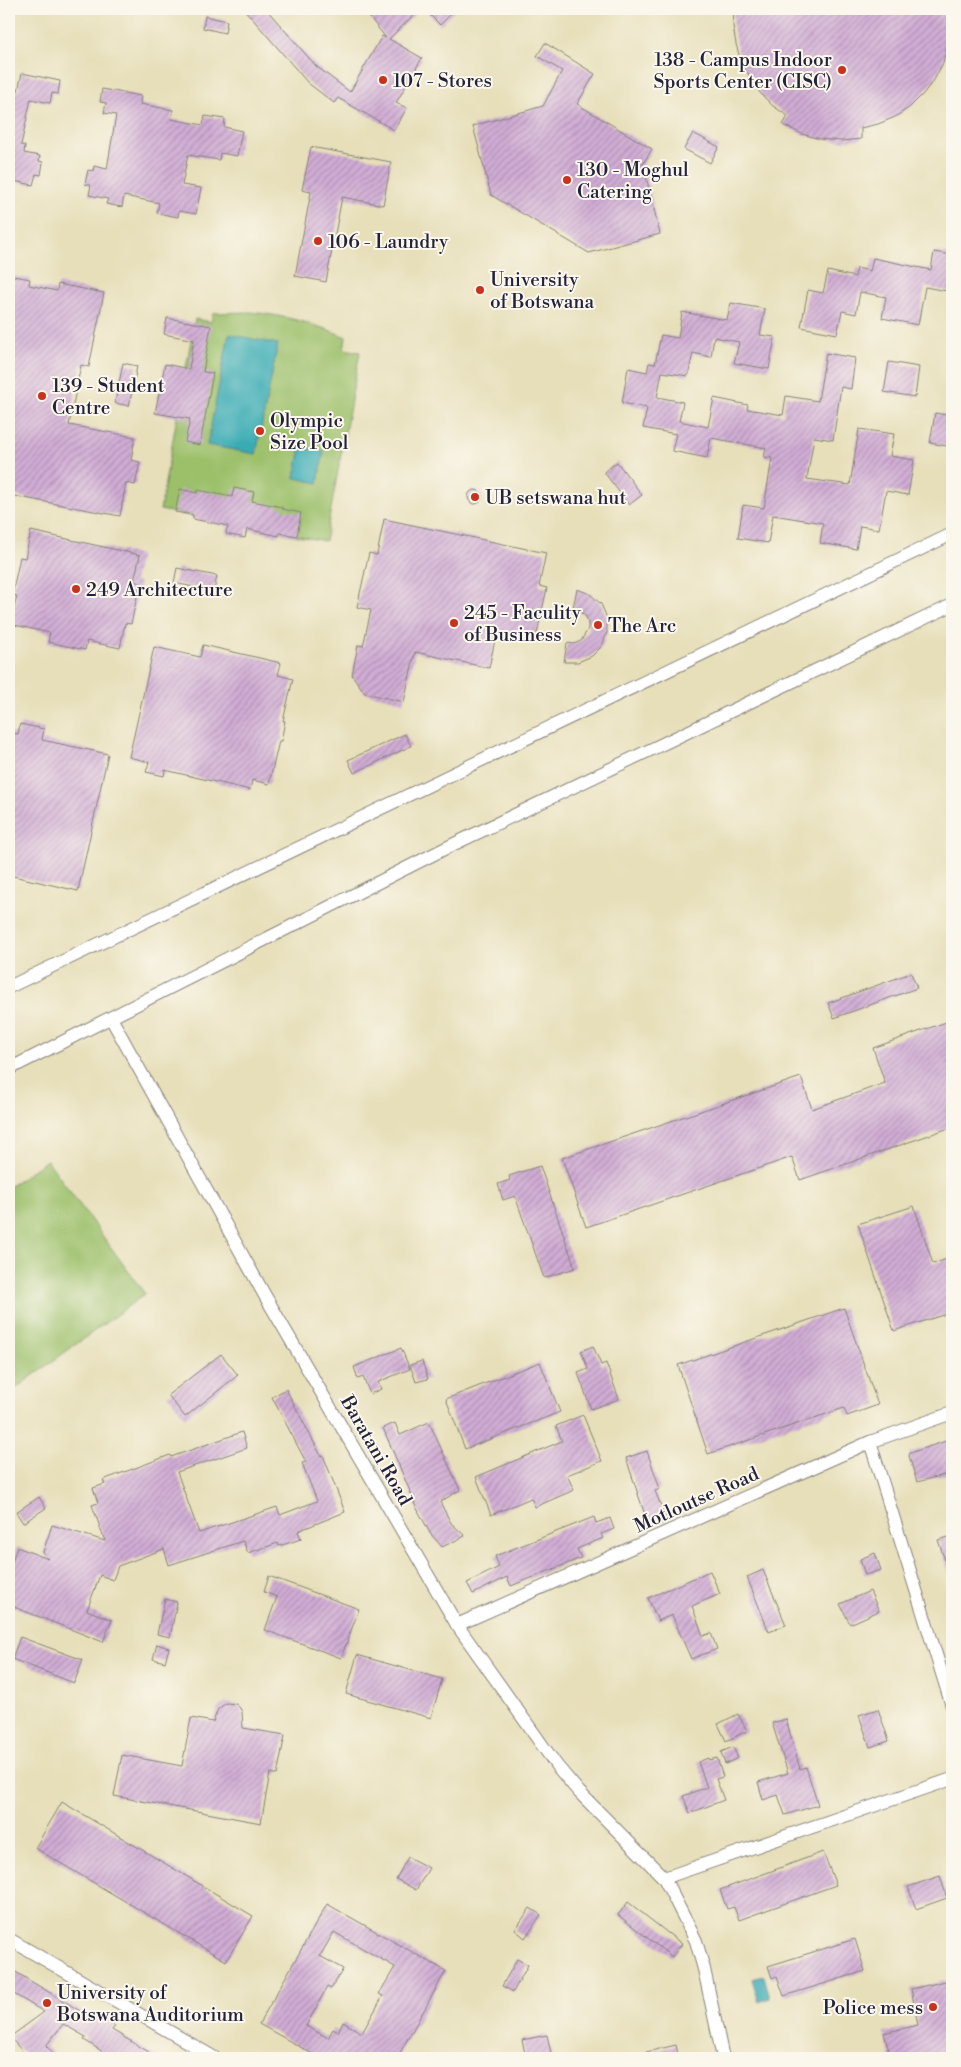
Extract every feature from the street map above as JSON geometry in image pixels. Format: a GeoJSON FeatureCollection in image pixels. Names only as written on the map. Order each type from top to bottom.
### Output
{"type":"FeatureCollection","features":[{"type":"Feature","properties":{"kind":"street"},"geometry":{"type":"LineString","coordinates":[[9,987],[952,534]]}},
{"type":"Feature","properties":{"kind":"street"},"geometry":{"type":"LineString","coordinates":[[9,1069],[448,847],[952,605]]}},
{"type":"Feature","properties":{"kind":"street","name":"Baratani Road"},"geometry":{"type":"LineString","coordinates":[[111,1018],[264,1294],[457,1625],[557,1766],[664,1878],[696,1941],[723,2058]]}},
{"type":"Feature","properties":{"kind":"street","name":"Motloutse Road"},"geometry":{"type":"LineString","coordinates":[[457,1625],[870,1442],[952,1413]]}},
{"type":"Feature","properties":{"kind":"street"},"geometry":{"type":"LineString","coordinates":[[870,1442],[952,1706]]}},
{"type":"Feature","properties":{"kind":"street"},"geometry":{"type":"LineString","coordinates":[[664,1878],[952,1779]]}},
{"type":"Feature","properties":{"kind":"street"},"geometry":{"type":"LineString","coordinates":[[9,1939],[215,2058]]}},
{"type":"Feature","properties":{"kind":"green space","name":"Olympic Size Pool"},"geometry":{"type":"Polygon","coordinates":[[[250,312],[288,318],[322,328],[346,337],[344,349],[360,352],[325,541],[160,510],[195,319],[211,322],[213,313],[250,312]]]}},
{"type":"Feature","properties":{"kind":"green space"},"geometry":{"type":"Polygon","coordinates":[[[47,1160],[145,1294],[9,1393],[9,1187],[47,1160]]]}},
{"type":"Feature","properties":{"kind":"water"},"geometry":{"type":"Polygon","coordinates":[[[229,334],[278,344],[256,454],[207,445],[229,334]]]}},
{"type":"Feature","properties":{"kind":"water"},"geometry":{"type":"Polygon","coordinates":[[[301,447],[324,451],[318,483],[295,478],[301,447]]]}},
{"type":"Feature","properties":{"kind":"water"},"geometry":{"type":"Polygon","coordinates":[[[764,1976],[770,1998],[759,2002],[752,1979],[764,1976]]]}},
{"type":"Feature","properties":{"kind":"building"},"geometry":{"type":"Polygon","coordinates":[[[244,9],[266,9],[316,66],[350,92],[382,36],[386,38],[363,9],[420,9],[389,39],[422,58],[396,103],[407,108],[394,130],[338,98],[334,103],[308,83],[244,9]]]}},
{"type":"Feature","properties":{"kind":"building"},"geometry":{"type":"Polygon","coordinates":[[[424,9],[456,9],[440,25],[424,9]]]}},
{"type":"Feature","properties":{"kind":"building","name":"138 - Campus Indoor Sports Center (CISC)"},"geometry":{"type":"Polygon","coordinates":[[[734,9],[950,9],[951,27],[943,63],[934,80],[923,94],[910,107],[895,117],[861,128],[861,139],[841,141],[820,139],[802,134],[783,125],[788,116],[773,106],[760,93],[741,62],[733,26],[734,9]]]}},
{"type":"Feature","properties":{"kind":"building"},"geometry":{"type":"Polygon","coordinates":[[[205,16],[227,21],[225,33],[203,28],[205,16]]]}},
{"type":"Feature","properties":{"kind":"building","name":"130 - Moghul Catering"},"geometry":{"type":"Polygon","coordinates":[[[545,43],[595,74],[577,104],[652,149],[643,164],[660,234],[589,253],[491,195],[473,126],[543,106],[562,71],[537,56],[545,43]]]}},
{"type":"Feature","properties":{"kind":"building"},"geometry":{"type":"Polygon","coordinates":[[[22,73],[60,81],[58,94],[52,93],[50,103],[31,99],[21,145],[25,146],[24,153],[40,156],[39,161],[43,162],[41,175],[36,174],[33,185],[9,180],[9,89],[18,91],[22,73]]]}},
{"type":"Feature","properties":{"kind":"building"},"geometry":{"type":"Polygon","coordinates":[[[102,89],[141,96],[140,104],[173,110],[171,119],[203,125],[205,116],[225,119],[224,127],[242,131],[237,156],[220,153],[219,160],[188,155],[182,185],[201,188],[196,214],[179,211],[178,217],[157,213],[159,203],[124,196],[122,207],[106,204],[108,199],[89,195],[91,185],[85,184],[88,170],[93,171],[94,166],[107,169],[116,115],[104,113],[106,103],[100,102],[102,89]]]}},
{"type":"Feature","properties":{"kind":"building"},"geometry":{"type":"Polygon","coordinates":[[[693,133],[719,147],[710,163],[684,149],[693,133]]]}},
{"type":"Feature","properties":{"kind":"building","name":"106 - Laundry"},"geometry":{"type":"Polygon","coordinates":[[[311,147],[391,162],[383,205],[342,197],[326,282],[295,276],[311,192],[302,190],[311,147]]]}},
{"type":"Feature","properties":{"kind":"building"},"geometry":{"type":"Polygon","coordinates":[[[934,252],[952,255],[952,292],[925,287],[918,325],[882,318],[886,297],[860,292],[856,314],[842,311],[837,334],[801,327],[808,290],[823,293],[828,271],[855,277],[857,268],[870,271],[873,258],[931,270],[934,252]]]}},
{"type":"Feature","properties":{"kind":"building","name":"139 - Student Centre"},"geometry":{"type":"Polygon","coordinates":[[[9,275],[30,279],[29,285],[57,291],[58,284],[104,293],[89,367],[81,365],[69,425],[135,437],[131,460],[140,462],[135,485],[126,483],[120,516],[9,495],[9,275]]]}},
{"type":"Feature","properties":{"kind":"building"},"geometry":{"type":"Polygon","coordinates":[[[731,303],[765,309],[760,335],[775,337],[769,369],[734,363],[739,342],[714,337],[711,357],[693,353],[688,376],[662,372],[657,397],[683,402],[679,421],[708,427],[714,398],[748,405],[747,409],[783,415],[786,396],[818,401],[826,353],[855,358],[851,389],[841,387],[833,440],[814,437],[807,479],[850,485],[859,429],[894,434],[890,456],[914,460],[908,495],[886,491],[879,529],[860,526],[856,549],[820,543],[823,523],[773,515],[768,543],[738,538],[743,505],[764,508],[772,458],[764,457],[766,448],[711,438],[707,458],[672,451],[676,434],[643,428],[647,408],[622,403],[628,368],[647,372],[649,363],[655,364],[661,335],[678,338],[682,312],[727,320],[731,303]]]}},
{"type":"Feature","properties":{"kind":"building"},"geometry":{"type":"Polygon","coordinates":[[[167,318],[211,326],[203,372],[213,373],[200,445],[185,442],[190,419],[155,413],[165,364],[189,369],[194,340],[164,334],[167,318]]]}},
{"type":"Feature","properties":{"kind":"building"},"geometry":{"type":"Polygon","coordinates":[[[889,362],[919,367],[915,397],[884,392],[889,362]]]}},
{"type":"Feature","properties":{"kind":"building"},"geometry":{"type":"Polygon","coordinates":[[[123,363],[137,366],[129,406],[115,403],[123,363]]]}},
{"type":"Feature","properties":{"kind":"building"},"geometry":{"type":"Polygon","coordinates":[[[935,413],[952,416],[952,447],[930,443],[935,413]]]}},
{"type":"Feature","properties":{"kind":"building"},"geometry":{"type":"Polygon","coordinates":[[[617,462],[642,495],[629,505],[604,472],[617,462]]]}},
{"type":"Feature","properties":{"kind":"building"},"geometry":{"type":"Polygon","coordinates":[[[234,488],[254,492],[252,501],[301,513],[297,536],[279,533],[279,536],[247,529],[245,538],[226,534],[228,526],[193,519],[193,515],[175,512],[180,489],[197,493],[198,490],[232,497],[234,488]]]}},
{"type":"Feature","properties":{"kind":"building","name":"UB setswana hut"},"geometry":{"type":"Polygon","coordinates":[[[472,490],[478,490],[482,497],[478,504],[472,504],[468,500],[468,494],[472,490]]]}},
{"type":"Feature","properties":{"kind":"building","name":"245 - Faculity of Business"},"geometry":{"type":"Polygon","coordinates":[[[384,519],[546,553],[539,586],[547,588],[535,643],[496,635],[489,668],[415,652],[404,702],[365,693],[352,675],[358,645],[363,646],[371,610],[357,607],[369,553],[377,555],[384,519]]]}},
{"type":"Feature","properties":{"kind":"building","name":"249 Architecture"},"geometry":{"type":"Polygon","coordinates":[[[31,531],[140,555],[134,581],[140,583],[131,624],[125,623],[120,648],[87,641],[85,650],[48,642],[50,633],[10,624],[17,596],[12,595],[20,557],[25,558],[31,531]]]}},
{"type":"Feature","properties":{"kind":"building"},"geometry":{"type":"Polygon","coordinates":[[[177,568],[217,576],[214,591],[174,583],[177,568]]]}},
{"type":"Feature","properties":{"kind":"building","name":"The Arc"},"geometry":{"type":"Polygon","coordinates":[[[577,589],[590,594],[601,604],[607,618],[607,632],[602,646],[592,656],[578,662],[564,662],[567,643],[574,644],[581,641],[588,629],[585,615],[573,608],[577,589]]]}},
{"type":"Feature","properties":{"kind":"building"},"geometry":{"type":"Polygon","coordinates":[[[203,645],[281,663],[278,675],[293,679],[283,721],[285,721],[281,741],[279,741],[269,784],[252,780],[250,790],[165,770],[164,776],[146,772],[149,762],[129,757],[154,647],[200,657],[203,645]]]}},
{"type":"Feature","properties":{"kind":"building"},"geometry":{"type":"Polygon","coordinates":[[[20,724],[44,729],[42,740],[108,754],[78,891],[9,875],[9,732],[18,734],[20,724]]]}},
{"type":"Feature","properties":{"kind":"building"},"geometry":{"type":"Polygon","coordinates":[[[405,734],[411,746],[354,773],[348,760],[405,734]]]}},
{"type":"Feature","properties":{"kind":"building"},"geometry":{"type":"Polygon","coordinates":[[[911,973],[917,988],[834,1018],[828,1003],[911,973]]]}},
{"type":"Feature","properties":{"kind":"building"},"geometry":{"type":"Polygon","coordinates":[[[952,1020],[952,1127],[800,1180],[792,1157],[586,1227],[562,1158],[801,1077],[812,1109],[885,1083],[873,1048],[952,1020]]]}},
{"type":"Feature","properties":{"kind":"building"},"geometry":{"type":"Polygon","coordinates":[[[540,1166],[575,1268],[544,1278],[515,1196],[503,1200],[498,1184],[510,1180],[509,1176],[540,1166]]]}},
{"type":"Feature","properties":{"kind":"building"},"geometry":{"type":"Polygon","coordinates":[[[914,1206],[933,1264],[952,1257],[952,1312],[894,1331],[858,1224],[914,1206]]]}},
{"type":"Feature","properties":{"kind":"building"},"geometry":{"type":"Polygon","coordinates":[[[844,1308],[878,1405],[847,1416],[844,1408],[708,1454],[678,1365],[844,1308]]]}},
{"type":"Feature","properties":{"kind":"building"},"geometry":{"type":"Polygon","coordinates":[[[593,1346],[601,1365],[606,1363],[619,1399],[591,1409],[578,1373],[588,1369],[581,1351],[593,1346]]]}},
{"type":"Feature","properties":{"kind":"building"},"geometry":{"type":"Polygon","coordinates":[[[401,1348],[410,1369],[378,1382],[381,1389],[370,1394],[363,1377],[358,1379],[354,1367],[401,1348]]]}},
{"type":"Feature","properties":{"kind":"building"},"geometry":{"type":"Polygon","coordinates":[[[221,1354],[238,1375],[185,1417],[168,1395],[221,1354]]]}},
{"type":"Feature","properties":{"kind":"building"},"geometry":{"type":"Polygon","coordinates":[[[422,1361],[428,1379],[416,1382],[410,1365],[422,1361]]]}},
{"type":"Feature","properties":{"kind":"building"},"geometry":{"type":"Polygon","coordinates":[[[540,1362],[560,1412],[465,1449],[446,1399],[540,1362]]]}},
{"type":"Feature","properties":{"kind":"building"},"geometry":{"type":"Polygon","coordinates":[[[286,1389],[321,1456],[323,1455],[345,1512],[298,1531],[301,1539],[279,1546],[278,1543],[248,1553],[243,1541],[169,1565],[164,1549],[118,1566],[113,1580],[100,1575],[87,1610],[112,1620],[103,1642],[9,1605],[9,1570],[17,1547],[48,1559],[43,1552],[52,1525],[105,1541],[92,1505],[98,1503],[93,1488],[105,1484],[103,1480],[170,1455],[171,1457],[242,1432],[247,1448],[177,1472],[199,1533],[277,1507],[280,1515],[317,1501],[302,1463],[306,1462],[272,1397],[286,1389]]]}},
{"type":"Feature","properties":{"kind":"building"},"geometry":{"type":"Polygon","coordinates":[[[583,1415],[602,1461],[567,1475],[574,1490],[535,1507],[531,1498],[491,1515],[476,1477],[562,1441],[556,1426],[583,1415]]]}},
{"type":"Feature","properties":{"kind":"building"},"geometry":{"type":"Polygon","coordinates":[[[429,1422],[460,1490],[440,1502],[451,1523],[465,1536],[442,1547],[430,1533],[414,1503],[383,1428],[395,1423],[400,1435],[429,1422]]]}},
{"type":"Feature","properties":{"kind":"building"},"geometry":{"type":"Polygon","coordinates":[[[952,1439],[952,1473],[917,1482],[909,1456],[910,1453],[952,1439]]]}},
{"type":"Feature","properties":{"kind":"building"},"geometry":{"type":"Polygon","coordinates":[[[647,1451],[660,1489],[655,1491],[667,1520],[649,1527],[626,1458],[647,1451]]]}},
{"type":"Feature","properties":{"kind":"building"},"geometry":{"type":"Polygon","coordinates":[[[39,1497],[46,1508],[23,1523],[16,1512],[39,1497]]]}},
{"type":"Feature","properties":{"kind":"building"},"geometry":{"type":"Polygon","coordinates":[[[594,1517],[596,1523],[610,1518],[614,1529],[601,1534],[603,1538],[577,1549],[581,1558],[511,1586],[507,1577],[473,1594],[467,1583],[499,1567],[495,1556],[594,1517]]]}},
{"type":"Feature","properties":{"kind":"building"},"geometry":{"type":"Polygon","coordinates":[[[952,1536],[952,1575],[950,1575],[938,1540],[952,1536]]]}},
{"type":"Feature","properties":{"kind":"building"},"geometry":{"type":"Polygon","coordinates":[[[875,1553],[881,1570],[865,1575],[860,1559],[875,1553]]]}},
{"type":"Feature","properties":{"kind":"building"},"geometry":{"type":"Polygon","coordinates":[[[763,1570],[786,1625],[769,1632],[747,1577],[763,1570]]]}},
{"type":"Feature","properties":{"kind":"building"},"geometry":{"type":"Polygon","coordinates":[[[710,1571],[720,1594],[692,1606],[703,1636],[711,1633],[717,1649],[691,1659],[672,1615],[658,1621],[648,1598],[710,1571]]]}},
{"type":"Feature","properties":{"kind":"building"},"geometry":{"type":"Polygon","coordinates":[[[269,1576],[359,1609],[341,1658],[265,1630],[277,1597],[264,1592],[269,1576]]]}},
{"type":"Feature","properties":{"kind":"building"},"geometry":{"type":"Polygon","coordinates":[[[870,1591],[879,1611],[850,1624],[840,1604],[870,1591]]]}},
{"type":"Feature","properties":{"kind":"building"},"geometry":{"type":"Polygon","coordinates":[[[165,1599],[177,1602],[170,1637],[157,1634],[165,1599]]]}},
{"type":"Feature","properties":{"kind":"building"},"geometry":{"type":"Polygon","coordinates":[[[20,1637],[83,1660],[74,1683],[12,1659],[20,1637]]]}},
{"type":"Feature","properties":{"kind":"building"},"geometry":{"type":"Polygon","coordinates":[[[157,1644],[169,1648],[165,1662],[153,1659],[157,1644]]]}},
{"type":"Feature","properties":{"kind":"building"},"geometry":{"type":"Polygon","coordinates":[[[357,1655],[442,1679],[431,1718],[346,1694],[357,1655]]]}},
{"type":"Feature","properties":{"kind":"building"},"geometry":{"type":"Polygon","coordinates":[[[226,1703],[236,1704],[240,1708],[243,1728],[285,1735],[277,1775],[270,1773],[261,1823],[114,1796],[122,1755],[182,1766],[191,1718],[213,1722],[218,1709],[226,1703]]]}},
{"type":"Feature","properties":{"kind":"building"},"geometry":{"type":"Polygon","coordinates":[[[878,1709],[889,1741],[870,1747],[859,1715],[878,1709]]]}},
{"type":"Feature","properties":{"kind":"building"},"geometry":{"type":"Polygon","coordinates":[[[738,1714],[747,1731],[726,1741],[718,1724],[738,1714]]]}},
{"type":"Feature","properties":{"kind":"building"},"geometry":{"type":"Polygon","coordinates":[[[786,1719],[800,1769],[806,1767],[818,1805],[785,1815],[778,1795],[763,1800],[758,1782],[788,1773],[772,1723],[786,1719]]]}},
{"type":"Feature","properties":{"kind":"building"},"geometry":{"type":"Polygon","coordinates":[[[733,1747],[738,1758],[725,1764],[721,1752],[733,1747]]]}},
{"type":"Feature","properties":{"kind":"building"},"geometry":{"type":"Polygon","coordinates":[[[708,1758],[709,1760],[717,1758],[723,1777],[716,1779],[724,1800],[690,1813],[683,1796],[707,1787],[698,1762],[708,1758]]]}},
{"type":"Feature","properties":{"kind":"building"},"geometry":{"type":"Polygon","coordinates":[[[62,1802],[253,1916],[226,1961],[35,1848],[62,1802]]]}},
{"type":"Feature","properties":{"kind":"building"},"geometry":{"type":"Polygon","coordinates":[[[823,1852],[836,1885],[739,1920],[734,1907],[727,1909],[720,1890],[823,1852]]]}},
{"type":"Feature","properties":{"kind":"building"},"geometry":{"type":"Polygon","coordinates":[[[408,1857],[429,1868],[416,1890],[396,1879],[408,1857]]]}},
{"type":"Feature","properties":{"kind":"building"},"geometry":{"type":"Polygon","coordinates":[[[940,1876],[947,1898],[916,1909],[908,1887],[940,1876]]]}},
{"type":"Feature","properties":{"kind":"building"},"geometry":{"type":"Polygon","coordinates":[[[628,1902],[682,1944],[672,1957],[618,1915],[628,1902]]]}},
{"type":"Feature","properties":{"kind":"building"},"geometry":{"type":"Polygon","coordinates":[[[327,1904],[446,1971],[397,2058],[320,2058],[259,2024],[327,1904]],[[334,1932],[320,1956],[343,1969],[331,1989],[327,1987],[306,2026],[328,2038],[333,2029],[338,2032],[343,2022],[362,2033],[383,1996],[379,1994],[395,1967],[334,1932]]]}},
{"type":"Feature","properties":{"kind":"building"},"geometry":{"type":"Polygon","coordinates":[[[530,1908],[541,1915],[525,1938],[515,1930],[530,1908]]]}},
{"type":"Feature","properties":{"kind":"building"},"geometry":{"type":"Polygon","coordinates":[[[855,1939],[865,1971],[784,1996],[777,1976],[772,1978],[768,1966],[855,1939]]]}},
{"type":"Feature","properties":{"kind":"building"},"geometry":{"type":"Polygon","coordinates":[[[517,1959],[528,1965],[513,1992],[502,1986],[517,1959]]]}},
{"type":"Feature","properties":{"kind":"building","name":"University of Botswana Auditorium"},"geometry":{"type":"Polygon","coordinates":[[[9,1968],[95,2020],[98,2015],[115,2026],[112,2030],[159,2058],[99,2058],[103,2052],[84,2040],[86,2037],[63,2024],[46,2046],[59,2058],[28,2058],[10,2037],[44,2012],[9,1991],[9,1968]]]}},
{"type":"Feature","properties":{"kind":"building","name":"Police mess"},"geometry":{"type":"Polygon","coordinates":[[[950,1980],[952,1989],[952,2053],[950,2058],[891,2058],[884,2033],[918,2025],[911,1989],[950,1980]]]}},
{"type":"Feature","properties":{"kind":"building"},"geometry":{"type":"Polygon","coordinates":[[[547,2035],[552,2058],[526,2058],[522,2040],[547,2035]]]}},
{"type":"Feature","properties":{"kind":"building"},"geometry":{"type":"Polygon","coordinates":[[[676,2045],[679,2058],[643,2058],[642,2053],[676,2045]]]}},
{"type":"Feature","properties":{"kind":"place","name":"138 - Campus Indoor Sports Center (CISC)"},"geometry":{"type":"Point","coordinates":[842,70]}},
{"type":"Feature","properties":{"kind":"place","name":"107 - Stores"},"geometry":{"type":"Point","coordinates":[383,80]}},
{"type":"Feature","properties":{"kind":"place","name":"130 - Moghul Catering"},"geometry":{"type":"Point","coordinates":[567,180]}},
{"type":"Feature","properties":{"kind":"place","name":"106 - Laundry"},"geometry":{"type":"Point","coordinates":[318,241]}},
{"type":"Feature","properties":{"kind":"place","name":"University of Botswana"},"geometry":{"type":"Point","coordinates":[480,290]}},
{"type":"Feature","properties":{"kind":"place","name":"139 - Student Centre"},"geometry":{"type":"Point","coordinates":[42,396]}},
{"type":"Feature","properties":{"kind":"place","name":"Olympic Size Pool"},"geometry":{"type":"Point","coordinates":[260,431]}},
{"type":"Feature","properties":{"kind":"place","name":"UB setswana hut"},"geometry":{"type":"Point","coordinates":[475,497]}},
{"type":"Feature","properties":{"kind":"place","name":"249 Architecture"},"geometry":{"type":"Point","coordinates":[76,589]}},
{"type":"Feature","properties":{"kind":"place","name":"245 - Faculity of Business"},"geometry":{"type":"Point","coordinates":[454,623]}},
{"type":"Feature","properties":{"kind":"place","name":"The Arc"},"geometry":{"type":"Point","coordinates":[598,625]}},
{"type":"Feature","properties":{"kind":"place","name":"University of Botswana Auditorium"},"geometry":{"type":"Point","coordinates":[47,2003]}},
{"type":"Feature","properties":{"kind":"place","name":"Police mess"},"geometry":{"type":"Point","coordinates":[933,2007]}}]}
